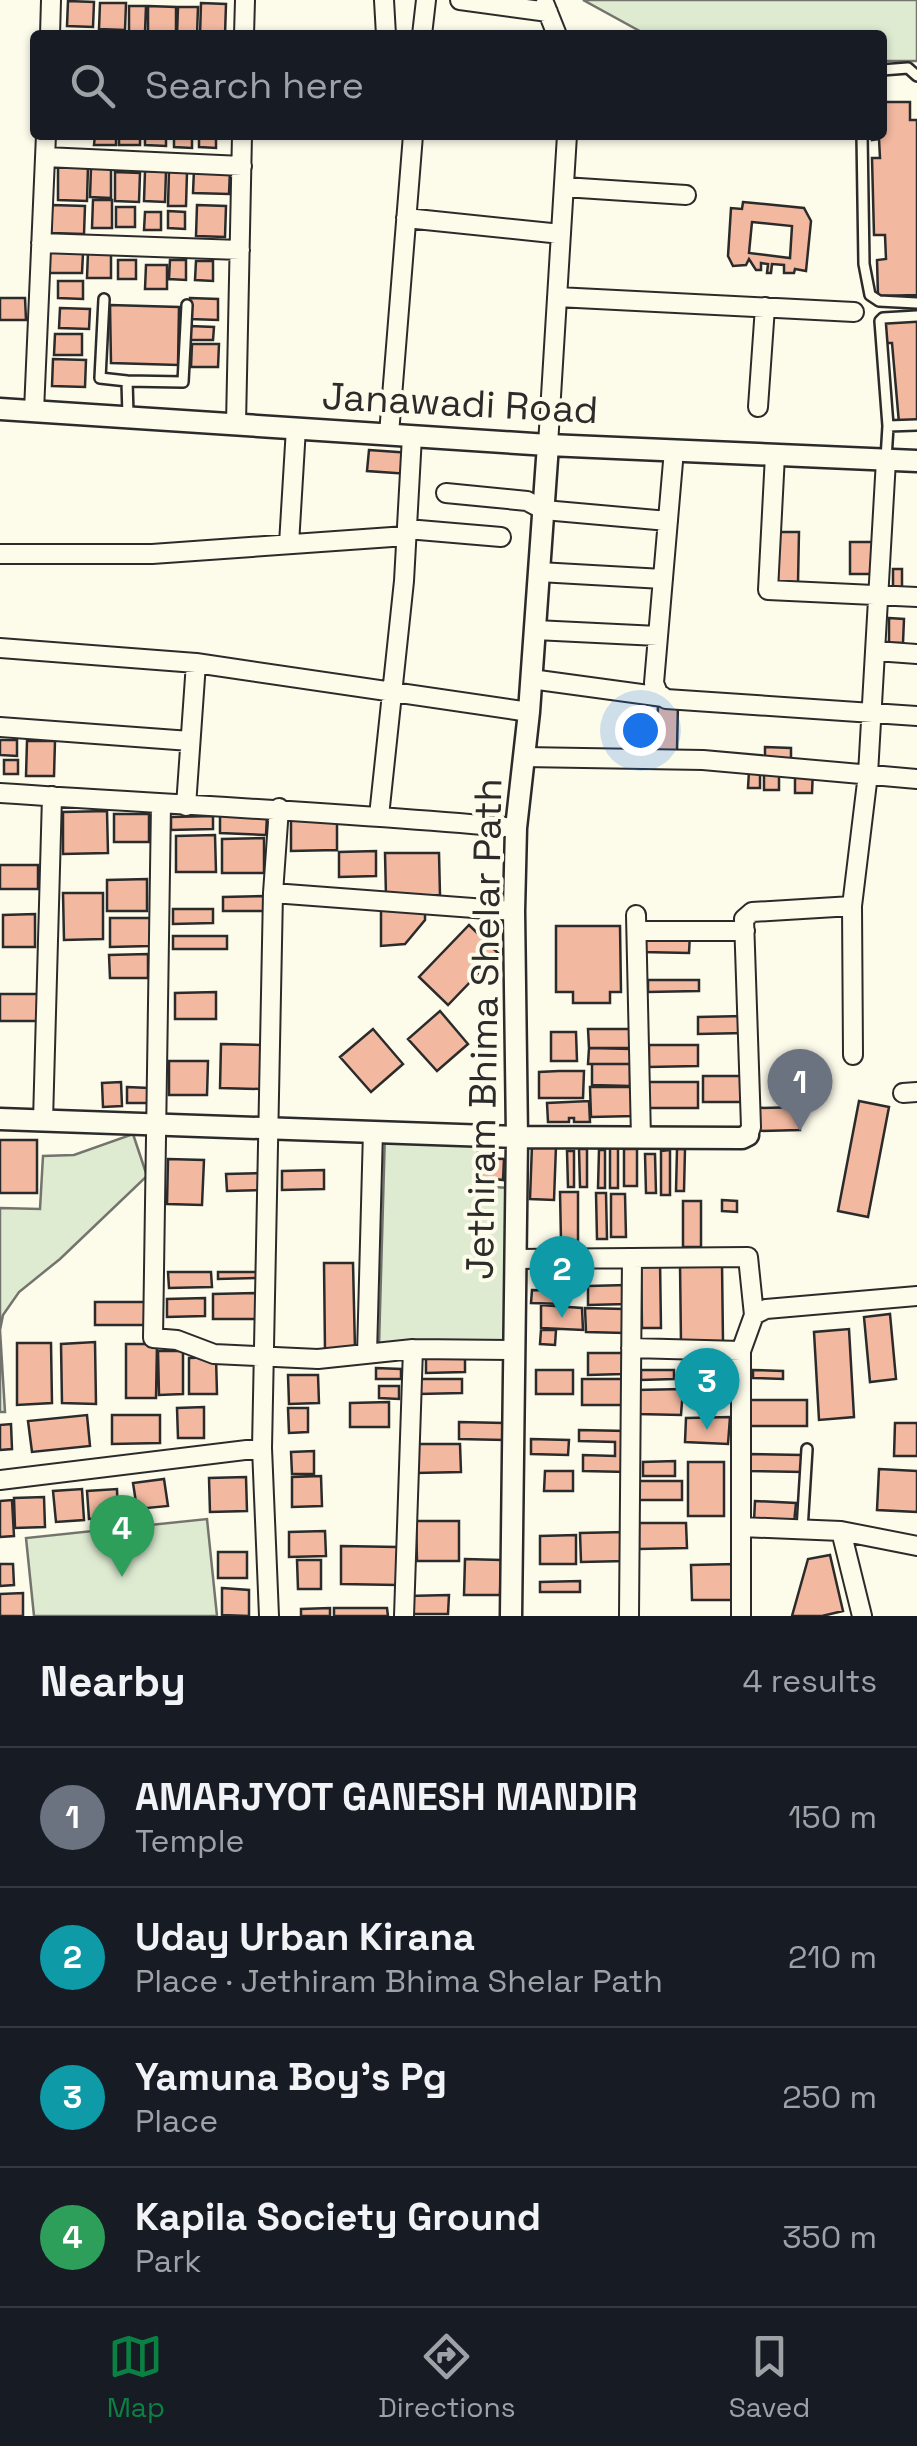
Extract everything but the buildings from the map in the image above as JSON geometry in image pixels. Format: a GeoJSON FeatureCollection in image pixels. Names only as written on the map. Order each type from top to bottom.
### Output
{"type":"FeatureCollection","features":[{"type":"Feature","properties":{"kind":"street"},"geometry":{"type":"LineString","coordinates":[[50,30],[51,0]]}},
{"type":"Feature","properties":{"kind":"street"},"geometry":{"type":"LineString","coordinates":[[244,30],[245,0]]}},
{"type":"Feature","properties":{"kind":"street"},"geometry":{"type":"LineString","coordinates":[[384,0],[386,30]]}},
{"type":"Feature","properties":{"kind":"street"},"geometry":{"type":"LineString","coordinates":[[423,30],[426,0]]}},
{"type":"Feature","properties":{"kind":"street"},"geometry":{"type":"LineString","coordinates":[[460,0],[546,6],[555,30]]}},
{"type":"Feature","properties":{"kind":"street"},"geometry":{"type":"LineString","coordinates":[[34,411],[46,140]]}},
{"type":"Feature","properties":{"kind":"street"},"geometry":{"type":"LineString","coordinates":[[236,424],[242,140]]}},
{"type":"Feature","properties":{"kind":"street"},"geometry":{"type":"LineString","coordinates":[[389,434],[413,140]]}},
{"type":"Feature","properties":{"kind":"street"},"geometry":{"type":"LineString","coordinates":[[548,445],[567,140]]}},
{"type":"Feature","properties":{"kind":"street"},"geometry":{"type":"LineString","coordinates":[[45,157],[242,166]]}},
{"type":"Feature","properties":{"kind":"street"},"geometry":{"type":"LineString","coordinates":[[564,187],[686,194]]}},
{"type":"Feature","properties":{"kind":"street"},"geometry":{"type":"LineString","coordinates":[[406,218],[561,234]]}},
{"type":"Feature","properties":{"kind":"street"},"geometry":{"type":"LineString","coordinates":[[41,244],[240,250]]}},
{"type":"Feature","properties":{"kind":"street"},"geometry":{"type":"LineString","coordinates":[[557,297],[854,312]]}},
{"type":"Feature","properties":{"kind":"street"},"geometry":{"type":"LineString","coordinates":[[758,407],[765,307]]}},
{"type":"Feature","properties":{"kind":"street","name":"Janawadi Road"},"geometry":{"type":"LineString","coordinates":[[0,409],[548,445],[917,462]]}},
{"type":"Feature","properties":{"kind":"street"},"geometry":{"type":"LineString","coordinates":[[289,544],[296,428]]}},
{"type":"Feature","properties":{"kind":"street"},"geometry":{"type":"LineString","coordinates":[[379,816],[412,436]]}},
{"type":"Feature","properties":{"kind":"street","name":"Jethiram Bhima Shelar Path"},"geometry":{"type":"LineString","coordinates":[[510,1616],[517,1137],[516,828],[529,712],[548,445]]}},
{"type":"Feature","properties":{"kind":"street"},"geometry":{"type":"LineString","coordinates":[[674,450],[654,683],[666,700],[917,716]]}},
{"type":"Feature","properties":{"kind":"street"},"geometry":{"type":"LineString","coordinates":[[775,455],[768,590],[917,597]]}},
{"type":"Feature","properties":{"kind":"street"},"geometry":{"type":"LineString","coordinates":[[852,1055],[852,906],[868,774],[886,460]]}},
{"type":"Feature","properties":{"kind":"street"},"geometry":{"type":"LineString","coordinates":[[446,492],[527,501],[544,510],[668,521]]}},
{"type":"Feature","properties":{"kind":"street"},"geometry":{"type":"LineString","coordinates":[[0,554],[152,554],[406,533],[501,537]]}},
{"type":"Feature","properties":{"kind":"street"},"geometry":{"type":"LineString","coordinates":[[539,572],[663,578]]}},
{"type":"Feature","properties":{"kind":"street"},"geometry":{"type":"LineString","coordinates":[[535,630],[658,636]]}},
{"type":"Feature","properties":{"kind":"street"},"geometry":{"type":"LineString","coordinates":[[0,648],[196,664],[529,712]]}},
{"type":"Feature","properties":{"kind":"street"},"geometry":{"type":"LineString","coordinates":[[876,651],[917,654]]}},
{"type":"Feature","properties":{"kind":"street"},"geometry":{"type":"LineString","coordinates":[[186,806],[196,664]]}},
{"type":"Feature","properties":{"kind":"street"},"geometry":{"type":"LineString","coordinates":[[531,680],[663,696]]}},
{"type":"Feature","properties":{"kind":"street"},"geometry":{"type":"LineString","coordinates":[[0,727],[190,741]]}},
{"type":"Feature","properties":{"kind":"street"},"geometry":{"type":"LineString","coordinates":[[524,757],[703,760],[917,779]]}},
{"type":"Feature","properties":{"kind":"street"},"geometry":{"type":"LineString","coordinates":[[0,793],[278,808],[516,828]]}},
{"type":"Feature","properties":{"kind":"street"},"geometry":{"type":"LineString","coordinates":[[43,1121],[52,796]]}},
{"type":"Feature","properties":{"kind":"street"},"geometry":{"type":"LineString","coordinates":[[161,804],[153,1338],[177,1340],[214,1354],[318,1358],[413,1348],[514,1350]]}},
{"type":"Feature","properties":{"kind":"street"},"geometry":{"type":"LineString","coordinates":[[269,1616],[262,1448],[272,893],[278,808]]}},
{"type":"Feature","properties":{"kind":"street"},"geometry":{"type":"LineString","coordinates":[[272,893],[514,911]]}},
{"type":"Feature","properties":{"kind":"street"},"geometry":{"type":"LineString","coordinates":[[0,1119],[517,1137],[742,1138],[751,1127],[744,920],[752,912],[852,906]]}},
{"type":"Feature","properties":{"kind":"street"},"geometry":{"type":"LineString","coordinates":[[641,1138],[637,923],[744,931]]}},
{"type":"Feature","properties":{"kind":"street"},"geometry":{"type":"LineString","coordinates":[[367,1354],[374,1131]]}},
{"type":"Feature","properties":{"kind":"street"},"geometry":{"type":"LineString","coordinates":[[515,1259],[748,1256],[754,1315],[741,1351],[741,1616]]}},
{"type":"Feature","properties":{"kind":"street"},"geometry":{"type":"LineString","coordinates":[[629,1616],[632,1258]]}},
{"type":"Feature","properties":{"kind":"street"},"geometry":{"type":"LineString","coordinates":[[754,1315],[766,1309],[917,1296]]}},
{"type":"Feature","properties":{"kind":"street"},"geometry":{"type":"LineString","coordinates":[[404,1616],[413,1348]]}},
{"type":"Feature","properties":{"kind":"street"},"geometry":{"type":"LineString","coordinates":[[632,1348],[741,1351]]}},
{"type":"Feature","properties":{"kind":"street"},"geometry":{"type":"LineString","coordinates":[[0,1480],[262,1448]]}},
{"type":"Feature","properties":{"kind":"street"},"geometry":{"type":"LineString","coordinates":[[741,1527],[841,1531],[917,1546]]}},
{"type":"Feature","properties":{"kind":"street"},"geometry":{"type":"LineString","coordinates":[[841,1531],[862,1616]]}},
{"type":"Feature","properties":{"kind":"lane"},"geometry":{"type":"LineString","coordinates":[[887,70],[908,68],[917,76]]}},
{"type":"Feature","properties":{"kind":"lane"},"geometry":{"type":"LineString","coordinates":[[862,140],[864,264],[870,295],[879,301],[917,303]]}},
{"type":"Feature","properties":{"kind":"lane"},"geometry":{"type":"LineString","coordinates":[[104,299],[100,378],[127,381],[183,382],[186,305]]}},
{"type":"Feature","properties":{"kind":"lane"},"geometry":{"type":"LineString","coordinates":[[886,460],[888,426],[880,321],[917,316]]}},
{"type":"Feature","properties":{"kind":"lane"},"geometry":{"type":"LineString","coordinates":[[127,381],[128,418]]}},
{"type":"Feature","properties":{"kind":"lane"},"geometry":{"type":"LineString","coordinates":[[888,426],[917,425]]}},
{"type":"Feature","properties":{"kind":"lane"},"geometry":{"type":"LineString","coordinates":[[802,1530],[806,1449]]}},
{"type":"Feature","properties":{"kind":"green space"},"geometry":{"type":"Polygon","coordinates":[[[583,0],[917,0],[917,61],[887,61],[887,30],[638,30],[583,0]]]}},
{"type":"Feature","properties":{"kind":"green space"},"geometry":{"type":"Polygon","coordinates":[[[385,1132],[478,1137],[477,1186],[510,1188],[504,1347],[379,1346],[385,1132]]]}},
{"type":"Feature","properties":{"kind":"green space"},"geometry":{"type":"Polygon","coordinates":[[[133,1134],[147,1176],[60,1259],[19,1292],[3,1315],[0,1330],[0,1208],[40,1209],[43,1156],[74,1155],[133,1134]]]}},
{"type":"Feature","properties":{"kind":"green space"},"geometry":{"type":"Polygon","coordinates":[[[0,1330],[5,1412],[0,1412],[0,1330]]]}},
{"type":"Feature","properties":{"kind":"green space"},"geometry":{"type":"Polygon","coordinates":[[[207,1519],[217,1616],[34,1616],[26,1538],[207,1519]]]}},
{"type":"Feature","properties":{"kind":"place","name":"AMARJYOT GANESH MANDIR"},"geometry":{"type":"Point","coordinates":[800,1131]}},
{"type":"Feature","properties":{"kind":"place","name":"Uday Urban Kirana"},"geometry":{"type":"Point","coordinates":[562,1318]}},
{"type":"Feature","properties":{"kind":"place","name":"Yamuna Boy's Pg"},"geometry":{"type":"Point","coordinates":[707,1430]}},
{"type":"Feature","properties":{"kind":"place","name":"Kapila Society Ground"},"geometry":{"type":"Point","coordinates":[122,1577]}}]}
